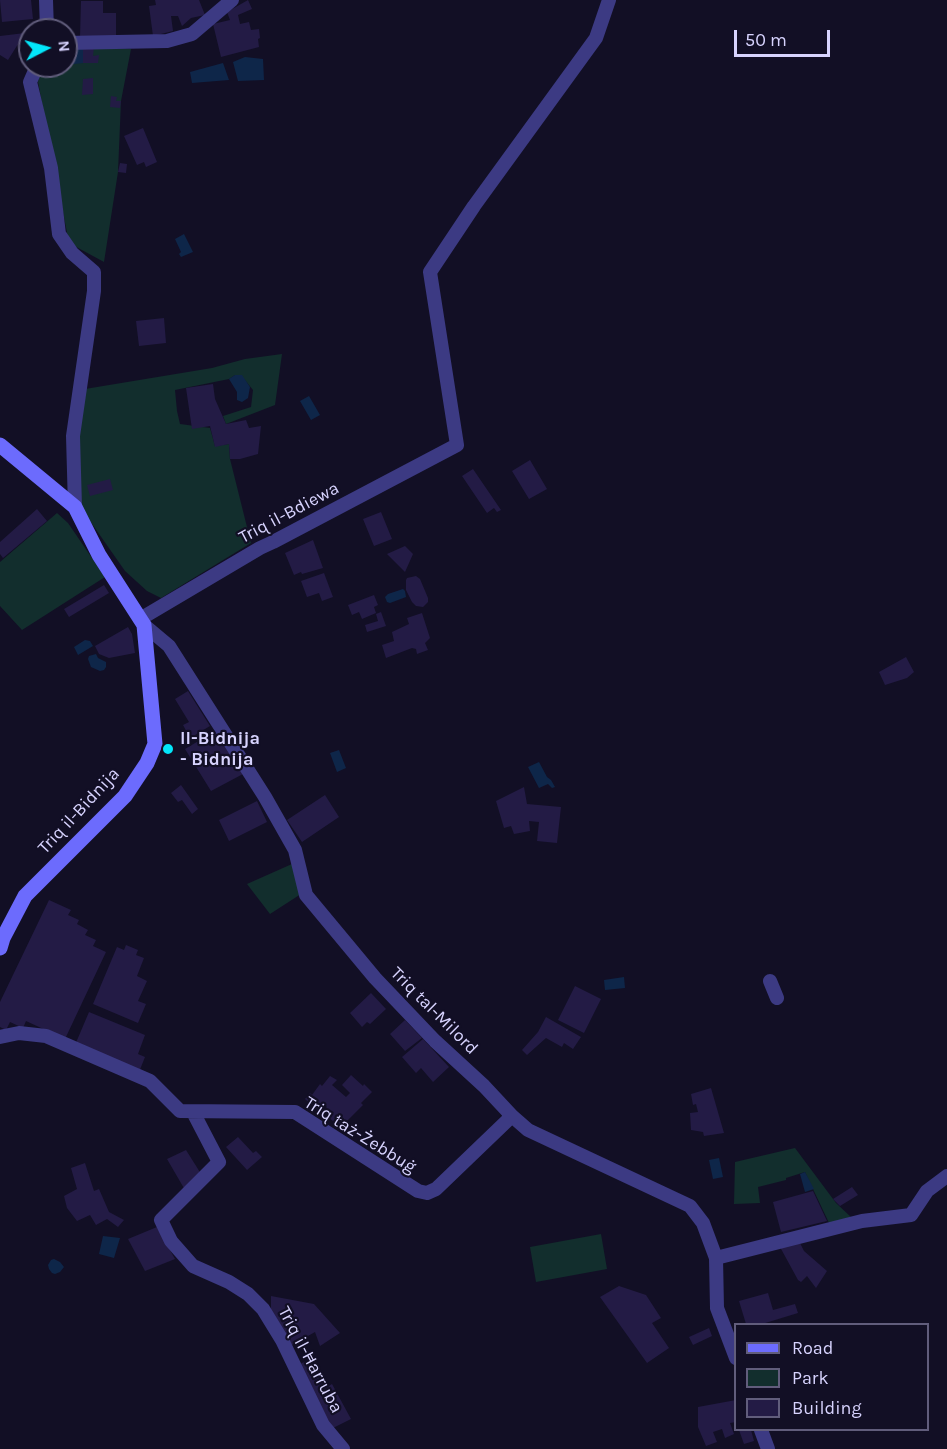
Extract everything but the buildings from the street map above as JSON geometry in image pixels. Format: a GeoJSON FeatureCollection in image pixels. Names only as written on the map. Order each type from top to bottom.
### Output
{"type":"FeatureCollection","features":[{"type":"Feature","properties":{"kind":"street"},"geometry":{"type":"LineString","coordinates":[[45,0],[46,18]]}},
{"type":"Feature","properties":{"kind":"street"},"geometry":{"type":"LineString","coordinates":[[78,43],[167,41],[192,34],[232,0]]}},
{"type":"Feature","properties":{"kind":"street","name":"Triq il-Bdiewa"},"geometry":{"type":"LineString","coordinates":[[142,622],[260,548],[457,445],[429,272],[596,38],[609,0]]}},
{"type":"Feature","properties":{"kind":"street"},"geometry":{"type":"LineString","coordinates":[[32,78],[30,82],[51,168],[59,234],[72,253],[94,272],[94,291],[73,436],[75,507]]}},
{"type":"Feature","properties":{"kind":"street"},"geometry":{"type":"LineString","coordinates":[[0,445],[75,507],[99,555],[142,622]]}},
{"type":"Feature","properties":{"kind":"street","name":"Triq il-Bidnija"},"geometry":{"type":"LineString","coordinates":[[0,948],[25,896],[125,796],[147,763],[155,744],[142,622]]}},
{"type":"Feature","properties":{"kind":"street","name":"Triq tal-Milord"},"geometry":{"type":"LineString","coordinates":[[142,622],[169,646],[265,797],[295,850],[306,895],[375,978],[435,1041],[528,1130],[690,1206],[703,1223],[716,1258],[717,1308],[734,1355]]}},
{"type":"Feature","properties":{"kind":"street"},"geometry":{"type":"LineString","coordinates":[[770,981],[777,998]]}},
{"type":"Feature","properties":{"kind":"street","name":"Triq taż-Żebbuġ"},"geometry":{"type":"LineString","coordinates":[[0,1037],[19,1033],[46,1036],[150,1081],[180,1111],[295,1112],[418,1191],[427,1194],[436,1189],[512,1116]]}},
{"type":"Feature","properties":{"kind":"street","name":"Triq il-Ħarruba"},"geometry":{"type":"LineString","coordinates":[[193,1112],[219,1162],[161,1220],[171,1241],[193,1266],[229,1282],[248,1294],[263,1309],[282,1340],[323,1425],[343,1449]]}},
{"type":"Feature","properties":{"kind":"street"},"geometry":{"type":"LineString","coordinates":[[716,1258],[862,1221],[911,1215],[927,1191],[947,1176]]}},
{"type":"Feature","properties":{"kind":"street"},"geometry":{"type":"LineString","coordinates":[[761,1431],[768,1449]]}},
{"type":"Feature","properties":{"kind":"green space"},"geometry":{"type":"Polygon","coordinates":[[[78,47],[131,49],[121,101],[118,172],[104,262],[69,243],[39,78],[78,78],[78,47]]]}},
{"type":"Feature","properties":{"kind":"green space"},"geometry":{"type":"Polygon","coordinates":[[[282,354],[275,405],[226,424],[223,416],[251,407],[253,390],[244,379],[235,375],[229,379],[175,390],[180,424],[210,428],[215,446],[229,444],[230,459],[251,543],[161,598],[147,591],[125,571],[83,511],[79,499],[79,428],[85,389],[282,354]]]}},
{"type":"Feature","properties":{"kind":"green space"},"geometry":{"type":"Polygon","coordinates":[[[57,513],[68,523],[105,577],[22,630],[0,606],[0,562],[57,513]]]}},
{"type":"Feature","properties":{"kind":"green space"},"geometry":{"type":"Polygon","coordinates":[[[292,864],[301,894],[270,914],[247,884],[292,864]]]}},
{"type":"Feature","properties":{"kind":"green space"},"geometry":{"type":"Polygon","coordinates":[[[795,1148],[836,1203],[852,1218],[830,1225],[805,1172],[786,1178],[786,1180],[758,1187],[760,1203],[734,1204],[735,1162],[795,1148]]]}},
{"type":"Feature","properties":{"kind":"green space"},"geometry":{"type":"Polygon","coordinates":[[[601,1234],[607,1269],[536,1282],[530,1247],[601,1234]]]}},
{"type":"Feature","properties":{"kind":"water"},"geometry":{"type":"Polygon","coordinates":[[[78,47],[83,47],[83,63],[78,64],[78,47]]]}},
{"type":"Feature","properties":{"kind":"water"},"geometry":{"type":"Polygon","coordinates":[[[245,57],[263,59],[264,80],[238,81],[233,62],[245,57]]]}},
{"type":"Feature","properties":{"kind":"water"},"geometry":{"type":"Polygon","coordinates":[[[223,63],[229,80],[192,83],[190,72],[223,63]]]}},
{"type":"Feature","properties":{"kind":"water"},"geometry":{"type":"Polygon","coordinates":[[[184,234],[193,252],[181,257],[175,239],[184,234]]]}},
{"type":"Feature","properties":{"kind":"water"},"geometry":{"type":"Polygon","coordinates":[[[235,375],[242,375],[250,387],[248,398],[242,402],[237,400],[237,392],[229,379],[235,375]]]}},
{"type":"Feature","properties":{"kind":"water"},"geometry":{"type":"Polygon","coordinates":[[[309,396],[320,415],[311,420],[300,401],[309,396]]]}},
{"type":"Feature","properties":{"kind":"water"},"geometry":{"type":"Polygon","coordinates":[[[403,589],[406,597],[387,602],[385,597],[388,594],[403,589]]]}},
{"type":"Feature","properties":{"kind":"water"},"geometry":{"type":"Polygon","coordinates":[[[85,640],[90,641],[93,646],[78,655],[74,647],[85,640]]]}},
{"type":"Feature","properties":{"kind":"water"},"geometry":{"type":"Polygon","coordinates":[[[96,654],[98,658],[106,662],[104,670],[100,671],[91,667],[89,656],[96,654]]]}},
{"type":"Feature","properties":{"kind":"water"},"geometry":{"type":"Polygon","coordinates":[[[339,750],[346,768],[337,772],[330,753],[339,750]]]}},
{"type":"Feature","properties":{"kind":"water"},"geometry":{"type":"Polygon","coordinates":[[[539,762],[555,787],[552,788],[548,784],[539,788],[528,767],[539,762]]]}},
{"type":"Feature","properties":{"kind":"water"},"geometry":{"type":"Polygon","coordinates":[[[624,977],[625,988],[605,990],[604,980],[624,977]]]}},
{"type":"Feature","properties":{"kind":"water"},"geometry":{"type":"Polygon","coordinates":[[[719,1158],[723,1177],[713,1179],[709,1160],[719,1158]]]}},
{"type":"Feature","properties":{"kind":"water"},"geometry":{"type":"Polygon","coordinates":[[[805,1172],[814,1189],[805,1192],[800,1174],[805,1172]]]}},
{"type":"Feature","properties":{"kind":"water"},"geometry":{"type":"Polygon","coordinates":[[[103,1236],[120,1238],[114,1258],[99,1254],[103,1236]]]}},
{"type":"Feature","properties":{"kind":"water"},"geometry":{"type":"Polygon","coordinates":[[[54,1259],[64,1267],[55,1274],[48,1265],[54,1259]]]}},
{"type":"Feature","properties":{"kind":"place","name":"Il-Bidnija - Bidnija"},"geometry":{"type":"Point","coordinates":[168,749]}}]}
